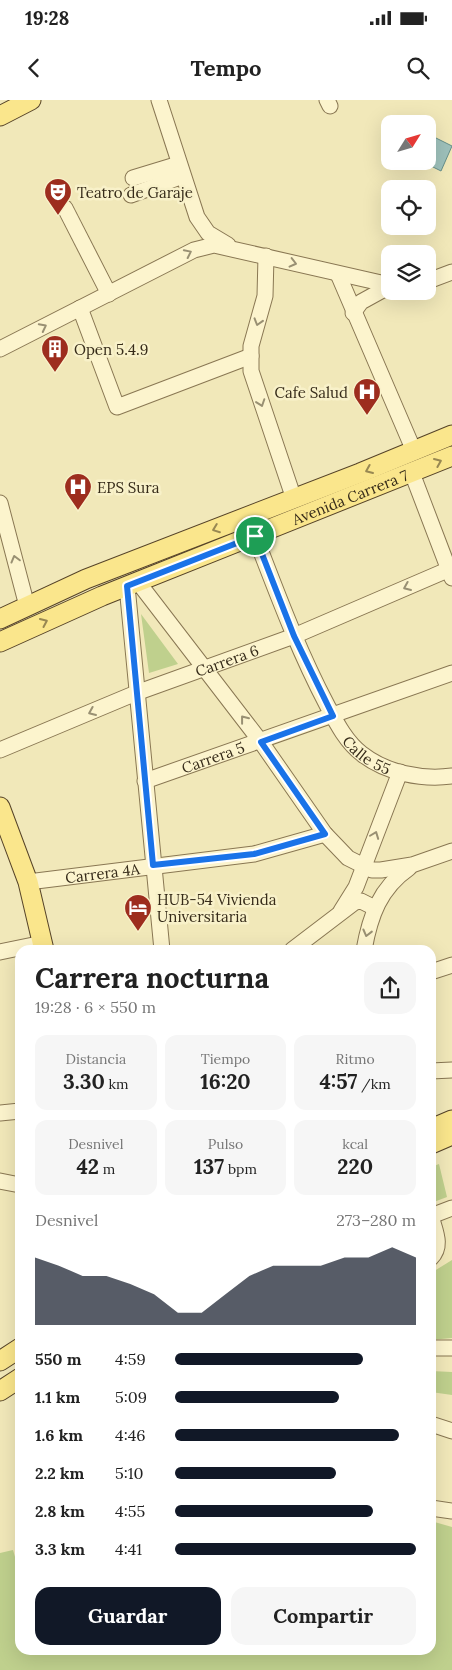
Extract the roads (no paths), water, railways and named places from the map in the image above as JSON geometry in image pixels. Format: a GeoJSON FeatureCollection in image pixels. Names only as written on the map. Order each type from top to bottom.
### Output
{"type":"FeatureCollection","features":[{"type":"Feature","properties":{"kind":"main road"},"geometry":{"type":"LineString","coordinates":[[0,116],[30,100]]}},
{"type":"Feature","properties":{"kind":"main road","name":"Avenida Carrera 7"},"geometry":{"type":"LineString","coordinates":[[0,619],[86,579],[294,499],[452,435]]}},
{"type":"Feature","properties":{"kind":"main road","name":"Avenida Carrera 7"},"geometry":{"type":"LineString","coordinates":[[0,642],[132,584],[452,456]]}},
{"type":"Feature","properties":{"kind":"main road"},"geometry":{"type":"LineString","coordinates":[[0,807],[28,882],[44,945]]}},
{"type":"Feature","properties":{"kind":"main road"},"geometry":{"type":"LineString","coordinates":[[436,1127],[452,1120]]}},
{"type":"Feature","properties":{"kind":"main road"},"geometry":{"type":"LineString","coordinates":[[436,1142],[452,1135]]}},
{"type":"Feature","properties":{"kind":"main road"},"geometry":{"type":"LineString","coordinates":[[0,1361],[15,1351]]}},
{"type":"Feature","properties":{"kind":"main road"},"geometry":{"type":"LineString","coordinates":[[0,1392],[15,1382]]}},
{"type":"Feature","properties":{"kind":"main road"},"geometry":{"type":"LineString","coordinates":[[0,1392],[15,1389]]}},
{"type":"Feature","properties":{"kind":"street"},"geometry":{"type":"LineString","coordinates":[[159,100],[181,170],[202,226],[208,233],[229,246]]}},
{"type":"Feature","properties":{"kind":"street"},"geometry":{"type":"LineString","coordinates":[[133,178],[181,170]]}},
{"type":"Feature","properties":{"kind":"street"},"geometry":{"type":"LineString","coordinates":[[131,194],[181,170]]}},
{"type":"Feature","properties":{"kind":"street"},"geometry":{"type":"LineString","coordinates":[[65,208],[109,294]]}},
{"type":"Feature","properties":{"kind":"street"},"geometry":{"type":"LineString","coordinates":[[0,350],[203,247],[214,245],[229,246],[381,284]]}},
{"type":"Feature","properties":{"kind":"street"},"geometry":{"type":"LineString","coordinates":[[266,256],[265,296],[251,346],[251,371],[294,499]]}},
{"type":"Feature","properties":{"kind":"street"},"geometry":{"type":"LineString","coordinates":[[436,278],[452,272]]}},
{"type":"Feature","properties":{"kind":"street"},"geometry":{"type":"LineString","coordinates":[[338,274],[353,313],[414,451]]}},
{"type":"Feature","properties":{"kind":"street"},"geometry":{"type":"LineString","coordinates":[[353,313],[361,302],[381,291]]}},
{"type":"Feature","properties":{"kind":"street"},"geometry":{"type":"LineString","coordinates":[[80,308],[117,406],[251,356]]}},
{"type":"Feature","properties":{"kind":"street"},"geometry":{"type":"LineString","coordinates":[[412,473],[451,572]]}},
{"type":"Feature","properties":{"kind":"street"},"geometry":{"type":"LineString","coordinates":[[0,503],[27,606]]}},
{"type":"Feature","properties":{"kind":"street","name":"Calle 55"},"geometry":{"type":"LineString","coordinates":[[255,536],[294,636],[333,716],[348,740],[361,754],[380,766],[400,772]]}},
{"type":"Feature","properties":{"kind":"street","name":"Carrera 6"},"geometry":{"type":"LineString","coordinates":[[0,750],[136,692],[294,636],[451,572]]}},
{"type":"Feature","properties":{"kind":"street"},"geometry":{"type":"LineString","coordinates":[[132,584],[205,669],[261,742],[325,834],[348,858],[363,866],[381,870],[412,865],[452,851]]}},
{"type":"Feature","properties":{"kind":"street"},"geometry":{"type":"LineString","coordinates":[[132,584],[136,692],[161,945]]}},
{"type":"Feature","properties":{"kind":"street","name":"Carrera 5"},"geometry":{"type":"LineString","coordinates":[[146,782],[452,673]]}},
{"type":"Feature","properties":{"kind":"street"},"geometry":{"type":"LineString","coordinates":[[341,911],[356,886],[400,772],[435,778],[452,776]]}},
{"type":"Feature","properties":{"kind":"street","name":"Carrera 4A"},"geometry":{"type":"LineString","coordinates":[[28,882],[153,865],[254,854],[325,834]]}},
{"type":"Feature","properties":{"kind":"street"},"geometry":{"type":"LineString","coordinates":[[365,945],[375,908],[390,883],[412,865]]}},
{"type":"Feature","properties":{"kind":"street"},"geometry":{"type":"LineString","coordinates":[[298,945],[341,911],[361,901],[375,908]]}},
{"type":"Feature","properties":{"kind":"street"},"geometry":{"type":"LineString","coordinates":[[0,952],[15,950]]}},
{"type":"Feature","properties":{"kind":"street"},"geometry":{"type":"LineString","coordinates":[[436,970],[452,965]]}},
{"type":"Feature","properties":{"kind":"street"},"geometry":{"type":"LineString","coordinates":[[436,1071],[452,1070]]}},
{"type":"Feature","properties":{"kind":"street"},"geometry":{"type":"LineString","coordinates":[[0,1112],[15,1111]]}},
{"type":"Feature","properties":{"kind":"street"},"geometry":{"type":"LineString","coordinates":[[0,1180],[15,1184]]}},
{"type":"Feature","properties":{"kind":"street"},"geometry":{"type":"LineString","coordinates":[[436,1214],[452,1208]]}},
{"type":"Feature","properties":{"kind":"street"},"geometry":{"type":"LineString","coordinates":[[436,1236],[438,1244],[436,1253]]}},
{"type":"Feature","properties":{"kind":"street"},"geometry":{"type":"LineString","coordinates":[[436,1348],[452,1348]]}},
{"type":"Feature","properties":{"kind":"street"},"geometry":{"type":"LineString","coordinates":[[436,1426],[452,1432]]}},
{"type":"Feature","properties":{"kind":"street"},"geometry":{"type":"LineString","coordinates":[[436,1509],[452,1511]]}},
{"type":"Feature","properties":{"kind":"water"},"geometry":{"type":"Polygon","coordinates":[[[436,138],[452,146],[441,171],[436,168],[436,138]]]}},
{"type":"Feature","properties":{"kind":"place","name":"Teatro de Garaje"},"geometry":{"type":"Point","coordinates":[58,216]}},
{"type":"Feature","properties":{"kind":"place","name":"Open 5.4.9"},"geometry":{"type":"Point","coordinates":[55,373]}},
{"type":"Feature","properties":{"kind":"place","name":"Cafe Salud"},"geometry":{"type":"Point","coordinates":[367,416]}},
{"type":"Feature","properties":{"kind":"place","name":"EPS Sura"},"geometry":{"type":"Point","coordinates":[78,511]}},
{"type":"Feature","properties":{"kind":"place","name":"HUB-54 Vivienda Universitaria"},"geometry":{"type":"Point","coordinates":[138,932]}}]}
